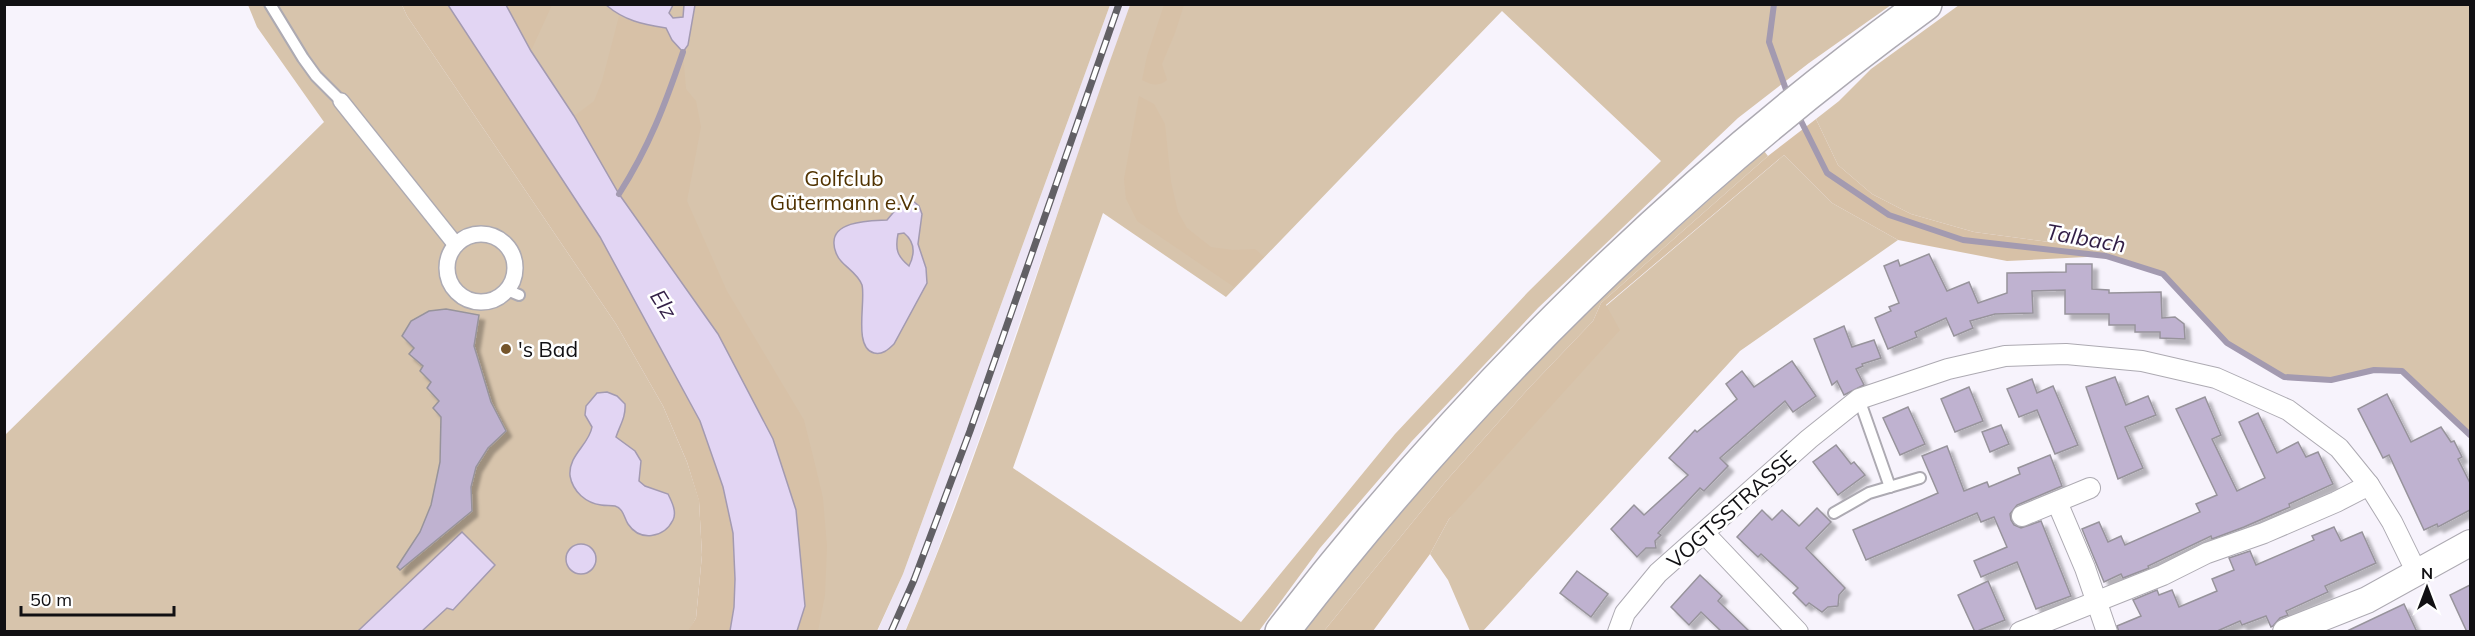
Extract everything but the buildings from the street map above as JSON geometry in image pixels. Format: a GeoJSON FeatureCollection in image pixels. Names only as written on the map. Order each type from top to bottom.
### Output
{"type":"FeatureCollection","features":[{"type":"Feature","properties":{"kind":"highway"},"geometry":{"type":"LineString","coordinates":[[1282,632],[1331,568],[1494,383],[1619,260],[1753,137],[1827,77],[1925,4]]}},
{"type":"Feature","properties":{"kind":"street"},"geometry":{"type":"LineString","coordinates":[[341,101],[456,245]]}},
{"type":"Feature","properties":{"kind":"street"},"geometry":{"type":"LineString","coordinates":[[477,234],[492,236],[504,243],[515,262],[513,293],[489,302],[474,302],[460,296],[451,284],[447,270],[449,256],[456,245],[463,239],[477,234]]}},
{"type":"Feature","properties":{"kind":"street","name":"VOGTSSTRASSE"},"geometry":{"type":"LineString","coordinates":[[1618,632],[1625,613],[1659,573],[1809,439],[1859,399],[1948,369],[2005,356],[2066,354],[2142,361],[2216,378],[2288,410],[2339,448],[2369,485],[2392,522],[2417,573]]}},
{"type":"Feature","properties":{"kind":"street"},"geometry":{"type":"LineString","coordinates":[[2020,632],[2207,553],[2336,502],[2369,485]]}},
{"type":"Feature","properties":{"kind":"street"},"geometry":{"type":"LineString","coordinates":[[2022,516],[2090,488]]}},
{"type":"Feature","properties":{"kind":"street"},"geometry":{"type":"LineString","coordinates":[[2057,502],[2098,601],[2107,632]]}},
{"type":"Feature","properties":{"kind":"street"},"geometry":{"type":"LineString","coordinates":[[1705,534],[1798,632]]}},
{"type":"Feature","properties":{"kind":"street"},"geometry":{"type":"LineString","coordinates":[[2286,632],[2367,600],[2470,543]]}},
{"type":"Feature","properties":{"kind":"lane"},"geometry":{"type":"LineString","coordinates":[[270,4],[316,76],[341,101]]}},
{"type":"Feature","properties":{"kind":"lane"},"geometry":{"type":"LineString","coordinates":[[1859,399],[1890,487]]}},
{"type":"Feature","properties":{"kind":"lane"},"geometry":{"type":"LineString","coordinates":[[1834,513],[1869,493],[1920,478]]}},
{"type":"Feature","properties":{"kind":"shaded area"},"geometry":{"type":"Polygon","coordinates":[[[402,5],[448,5],[600,237],[700,421],[723,487],[733,533],[735,579],[730,631],[688,631],[696,618],[702,555],[699,501],[687,462],[663,406],[616,324],[407,16],[402,5]]]}},
{"type":"Feature","properties":{"kind":"shaded area"},"geometry":{"type":"Polygon","coordinates":[[[506,5],[552,5],[531,51],[506,5]]]}},
{"type":"Feature","properties":{"kind":"shaded area"},"geometry":{"type":"Polygon","coordinates":[[[1110,5],[1130,5],[979,439],[927,579],[905,631],[877,632],[903,574],[1110,5]]]}},
{"type":"Feature","properties":{"kind":"shaded area"},"geometry":{"type":"Polygon","coordinates":[[[1164,5],[1184,5],[1162,64],[1167,80],[1161,84],[1155,84],[1142,80],[1147,56],[1164,5]]]}},
{"type":"Feature","properties":{"kind":"shaded area"},"geometry":{"type":"Polygon","coordinates":[[[619,16],[636,23],[666,28],[672,40],[683,52],[686,89],[696,101],[701,127],[687,201],[727,291],[804,420],[823,498],[827,547],[825,595],[818,631],[797,631],[805,606],[796,510],[773,439],[718,334],[619,194],[574,116],[594,101],[602,81],[619,16]]]}},
{"type":"Feature","properties":{"kind":"shaded area"},"geometry":{"type":"Polygon","coordinates":[[[1139,96],[1154,104],[1165,124],[1171,182],[1178,212],[1187,228],[1211,247],[1233,250],[1255,249],[1264,257],[1234,287],[1137,221],[1126,199],[1124,179],[1139,96]]]}},
{"type":"Feature","properties":{"kind":"shaded area"},"geometry":{"type":"Polygon","coordinates":[[[1816,119],[1838,165],[1872,194],[1911,214],[1974,232],[2057,243],[2106,256],[2007,261],[1898,240],[1832,203],[1784,155],[1606,305],[1620,330],[1449,519],[1430,554],[1373,631],[1324,631],[1446,481],[1593,321],[1601,303],[1768,156],[1816,119]]]}},
{"type":"Feature","properties":{"kind":"green space"},"geometry":{"type":"Polygon","coordinates":[[[248,5],[402,5],[407,16],[616,324],[663,406],[687,462],[699,500],[702,555],[696,618],[689,631],[5,632],[5,435],[324,122],[257,27],[248,5]]]}},
{"type":"Feature","properties":{"kind":"green space","name":"Golfclub Gütermann e.V."},"geometry":{"type":"Polygon","coordinates":[[[506,5],[1110,5],[903,574],[877,631],[797,631],[805,606],[619,194],[531,51],[506,5]]]}},
{"type":"Feature","properties":{"kind":"green space"},"geometry":{"type":"Polygon","coordinates":[[[1130,5],[1891,5],[1809,63],[1738,118],[1538,308],[1412,441],[1320,548],[1259,631],[905,632],[937,555],[994,399],[1130,5]],[[1502,11],[1226,297],[1103,213],[1013,468],[1241,622],[1395,434],[1528,292],[1661,161],[1502,11]]]}},
{"type":"Feature","properties":{"kind":"green space"},"geometry":{"type":"Polygon","coordinates":[[[1959,5],[2470,5],[2470,435],[2402,371],[2374,370],[2331,380],[2284,377],[2227,343],[2162,274],[2057,243],[1974,232],[1911,214],[1872,194],[1838,165],[1816,119],[1839,101],[1871,69],[1959,5]]]}},
{"type":"Feature","properties":{"kind":"green space"},"geometry":{"type":"Polygon","coordinates":[[[1764,151],[1768,156],[1601,303],[1593,321],[1446,481],[1324,631],[1303,632],[1409,503],[1559,339],[1660,243],[1764,151]]]}},
{"type":"Feature","properties":{"kind":"green space"},"geometry":{"type":"Polygon","coordinates":[[[1784,155],[1832,203],[1898,240],[1740,351],[1483,631],[1470,631],[1448,580],[1430,554],[1449,519],[1606,306],[1784,155]]]}},
{"type":"Feature","properties":{"kind":"water","name":"Elz"},"geometry":{"type":"Polygon","coordinates":[[[448,5],[506,5],[531,51],[574,116],[619,194],[718,334],[773,439],[796,510],[805,606],[797,631],[730,631],[735,579],[733,533],[723,487],[700,421],[600,237],[448,5]]]}},
{"type":"Feature","properties":{"kind":"water"},"geometry":{"type":"Polygon","coordinates":[[[606,5],[673,5],[669,13],[673,18],[683,17],[684,5],[695,5],[688,45],[683,52],[672,40],[666,28],[634,21],[606,5]]]}},
{"type":"Feature","properties":{"kind":"water"},"geometry":{"type":"Polygon","coordinates":[[[903,201],[913,201],[919,206],[922,214],[918,244],[926,268],[927,283],[894,344],[885,352],[874,353],[864,343],[862,334],[862,285],[840,259],[834,244],[839,230],[846,226],[854,223],[887,220],[903,201]],[[904,233],[898,234],[898,252],[909,266],[913,248],[904,233]]]}},
{"type":"Feature","properties":{"kind":"water"},"geometry":{"type":"Polygon","coordinates":[[[607,392],[617,396],[625,404],[624,417],[616,437],[635,451],[641,461],[639,481],[645,486],[668,494],[672,504],[673,520],[664,531],[658,534],[652,536],[639,534],[628,524],[618,507],[590,502],[577,492],[572,482],[570,469],[572,462],[592,427],[585,415],[586,406],[597,393],[607,392]]]}},
{"type":"Feature","properties":{"kind":"water"},"geometry":{"type":"Polygon","coordinates":[[[462,532],[495,565],[453,610],[447,608],[422,631],[358,631],[462,532]]]}},
{"type":"Feature","properties":{"kind":"water"},"geometry":{"type":"Polygon","coordinates":[[[581,544],[592,548],[596,559],[592,570],[581,574],[570,570],[566,559],[570,548],[581,544]]]}},
{"type":"Feature","properties":{"kind":"waterway","name":"Talbach"},"geometry":{"type":"LineString","coordinates":[[1774,4],[1769,42],[1789,98]]}},
{"type":"Feature","properties":{"kind":"waterway"},"geometry":{"type":"LineString","coordinates":[[619,194],[656,125],[683,52]]}},
{"type":"Feature","properties":{"kind":"waterway","name":"Talbach"},"geometry":{"type":"LineString","coordinates":[[1798,115],[1827,173],[1889,215],[1963,240],[2106,256],[2163,274],[2227,343],[2284,377],[2331,380],[2374,370],[2402,371],[2470,435]]}},
{"type":"Feature","properties":{"kind":"railway"},"geometry":{"type":"LineString","coordinates":[[891,632],[914,580],[970,431],[1119,4]]}},
{"type":"Feature","properties":{"kind":"place","name":"'s Bad"},"geometry":{"type":"Point","coordinates":[506,349]}}]}
